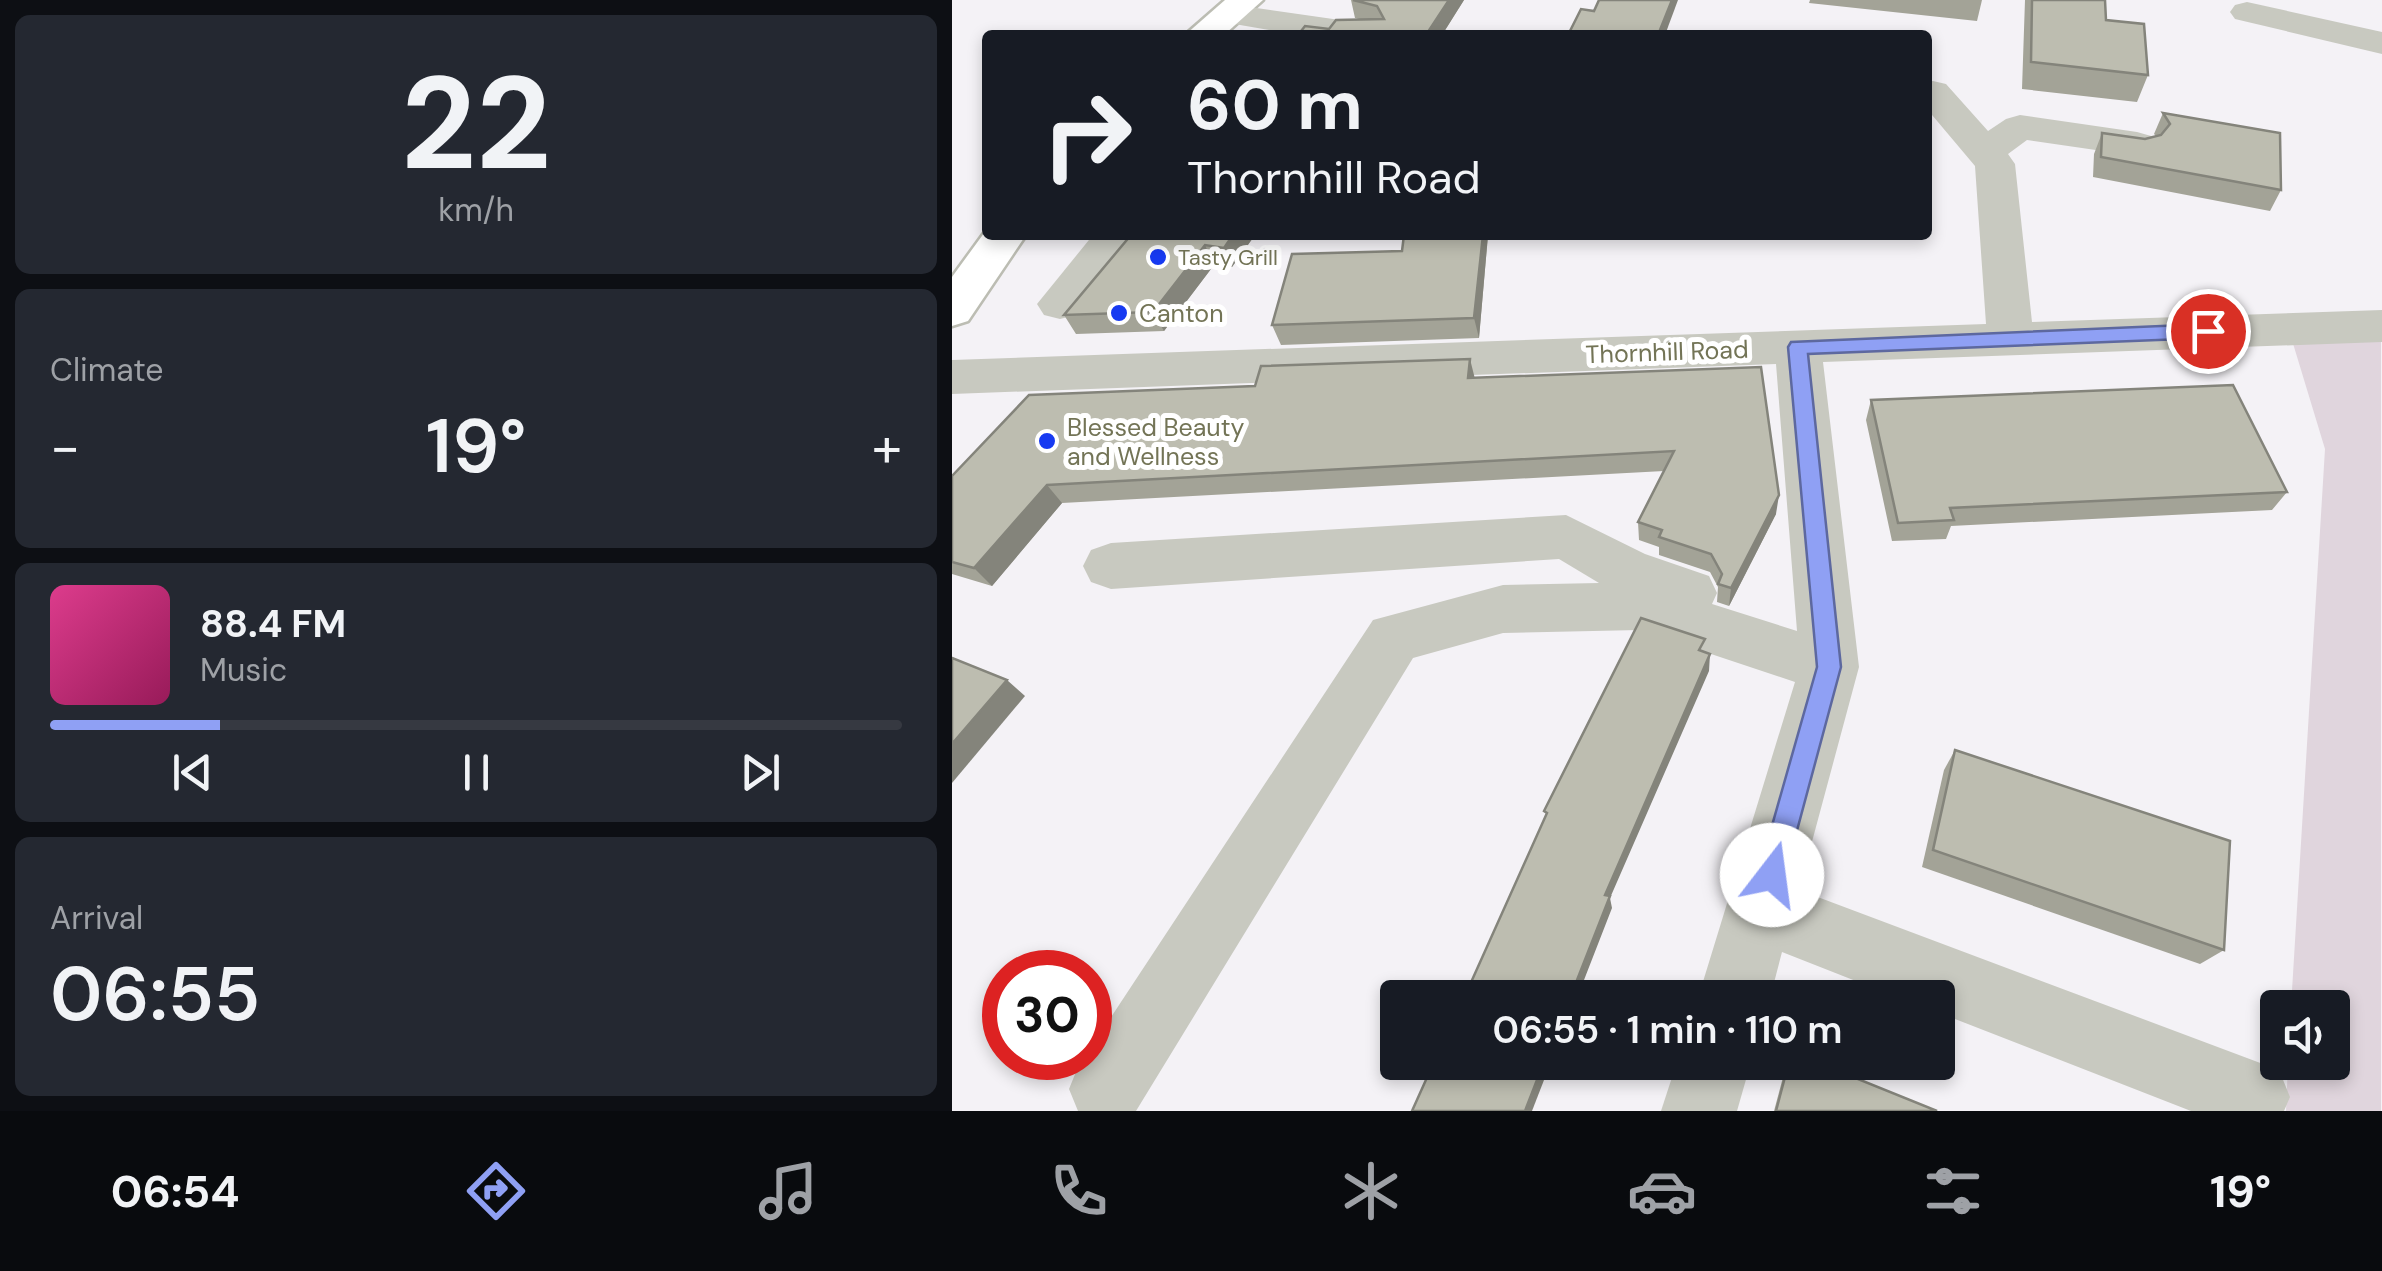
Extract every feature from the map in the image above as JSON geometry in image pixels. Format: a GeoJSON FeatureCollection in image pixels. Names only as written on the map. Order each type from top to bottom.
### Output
{"type":"FeatureCollection","features":[{"type":"Feature","properties":{"kind":"main road"},"geometry":{"type":"LineString","coordinates":[[952,310],[1002,240]]}},
{"type":"Feature","properties":{"kind":"street"},"geometry":{"type":"LineString","coordinates":[[2247,12],[2382,43]]}},
{"type":"Feature","properties":{"kind":"street"},"geometry":{"type":"LineString","coordinates":[[1226,16],[1285,29]]}},
{"type":"Feature","properties":{"kind":"street"},"geometry":{"type":"LineString","coordinates":[[1933,92],[1995,164],[2010,340]]}},
{"type":"Feature","properties":{"kind":"street"},"geometry":{"type":"LineString","coordinates":[[1986,151],[2020,127],[2137,144]]}},
{"type":"Feature","properties":{"kind":"street"},"geometry":{"type":"LineString","coordinates":[[1060,304],[1112,240]]}},
{"type":"Feature","properties":{"kind":"street","name":"Thornhill Road"},"geometry":{"type":"LineString","coordinates":[[952,377],[2382,326]]}},
{"type":"Feature","properties":{"kind":"street"},"geometry":{"type":"LineString","coordinates":[[1740,980],[1829,667],[1798,347]]}},
{"type":"Feature","properties":{"kind":"street"},"geometry":{"type":"LineString","coordinates":[[1111,566],[1566,537],[1626,572],[1730,606],[1762,631],[1766,646]]}},
{"type":"Feature","properties":{"kind":"street"},"geometry":{"type":"LineString","coordinates":[[1107,1090],[1394,638],[1503,608],[1639,606],[1829,667]]}},
{"type":"Feature","properties":{"kind":"street"},"geometry":{"type":"LineString","coordinates":[[1762,910],[2252,1097]]}},
{"type":"Feature","properties":{"kind":"street"},"geometry":{"type":"LineString","coordinates":[[1699,1111],[1708,1080]]}},
{"type":"Feature","properties":{"kind":"shaded area"},"geometry":{"type":"Polygon","coordinates":[[[2381,326],[2381,1111],[2286,1111],[2287,1080],[2350,1080],[2350,990],[2292,990],[2325,449],[2288,327],[2381,326]]]}},
{"type":"Feature","properties":{"kind":"building"},"geometry":{"type":"Polygon","coordinates":[[[1353,0],[1449,0],[1429,30],[1302,30],[1305,26],[1329,29],[1336,20],[1384,19],[1377,6],[1353,0]]]}},
{"type":"Feature","properties":{"kind":"building"},"geometry":{"type":"Polygon","coordinates":[[[1599,0],[1672,0],[1660,30],[1570,30],[1581,9],[1594,11],[1599,0]]]}},
{"type":"Feature","properties":{"kind":"building"},"geometry":{"type":"Polygon","coordinates":[[[2032,0],[2105,0],[2106,20],[2144,24],[2148,75],[2031,62],[2032,0]]]}},
{"type":"Feature","properties":{"kind":"building"},"geometry":{"type":"Polygon","coordinates":[[[2163,113],[2280,133],[2281,190],[2101,157],[2102,133],[2145,139],[2161,135],[2170,124],[2163,113]]]}},
{"type":"Feature","properties":{"kind":"building"},"geometry":{"type":"Polygon","coordinates":[[[1127,240],[1230,240],[1224,248],[1205,245],[1153,312],[1064,315],[1127,240]]]}},
{"type":"Feature","properties":{"kind":"building"},"geometry":{"type":"Polygon","coordinates":[[[1403,240],[1482,240],[1474,318],[1272,325],[1292,254],[1402,251],[1403,240]]]}},
{"type":"Feature","properties":{"kind":"building"},"geometry":{"type":"Polygon","coordinates":[[[1470,359],[1468,378],[1761,367],[1779,495],[1731,588],[1718,584],[1722,574],[1711,554],[1659,537],[1662,530],[1638,522],[1674,451],[1047,485],[974,568],[952,562],[952,476],[1029,395],[1255,386],[1261,366],[1470,359]]]}},
{"type":"Feature","properties":{"kind":"building"},"geometry":{"type":"Polygon","coordinates":[[[2233,385],[2287,492],[1950,508],[1954,520],[1898,523],[1871,400],[2233,385]]]}},
{"type":"Feature","properties":{"kind":"building"},"geometry":{"type":"Polygon","coordinates":[[[1641,618],[1705,639],[1699,650],[1710,654],[1605,895],[1610,896],[1577,980],[1472,980],[1547,813],[1544,811],[1641,618]]]}},
{"type":"Feature","properties":{"kind":"building"},"geometry":{"type":"Polygon","coordinates":[[[952,658],[1007,680],[952,744],[952,658]]]}},
{"type":"Feature","properties":{"kind":"building"},"geometry":{"type":"Polygon","coordinates":[[[1955,750],[2230,841],[2224,950],[1933,850],[1955,750]]]}},
{"type":"Feature","properties":{"kind":"building"},"geometry":{"type":"Polygon","coordinates":[[[1426,1080],[1537,1080],[1525,1111],[1412,1111],[1426,1080]]]}},
{"type":"Feature","properties":{"kind":"building"},"geometry":{"type":"Polygon","coordinates":[[[1784,1080],[1860,1080],[1937,1111],[1776,1111],[1784,1080]]]}},
{"type":"Feature","properties":{"kind":"place","name":"Tasty Grill"},"geometry":{"type":"Point","coordinates":[1158,257]}},
{"type":"Feature","properties":{"kind":"place","name":"Canton"},"geometry":{"type":"Point","coordinates":[1119,313]}},
{"type":"Feature","properties":{"kind":"place","name":"Blessed Beauty and Wellness"},"geometry":{"type":"Point","coordinates":[1047,441]}},
{"type":"Feature","properties":{"kind":"route"},"geometry":{"type":"LineString","coordinates":[[1772,875],[1829,667],[1798,347],[2208,331]]}}]}
